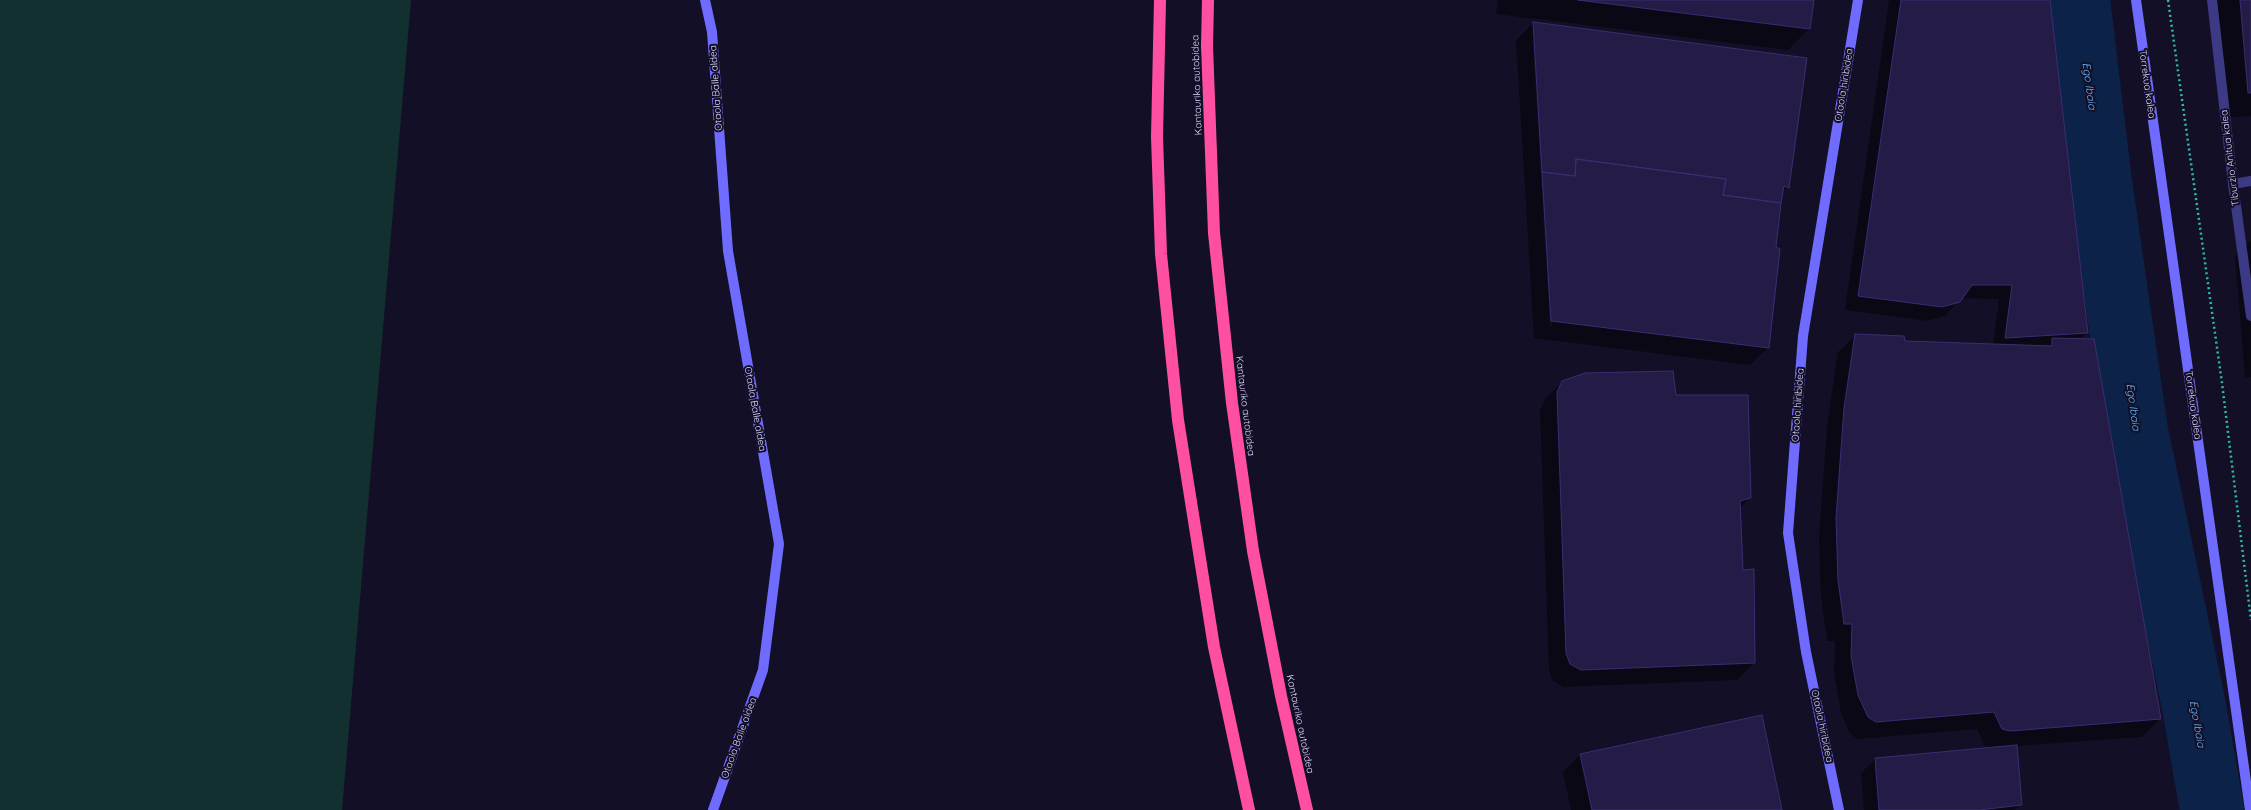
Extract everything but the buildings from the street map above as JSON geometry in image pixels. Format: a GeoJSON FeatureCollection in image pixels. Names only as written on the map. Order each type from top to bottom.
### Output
{"type":"FeatureCollection","features":[{"type":"Feature","properties":{"kind":"highway"},"geometry":{"type":"LineString","coordinates":[[1160,0],[1157,137],[1161,254],[1178,420],[1214,647],[1249,810]]}},
{"type":"Feature","properties":{"kind":"highway","name":"Kantauriko autobidea"},"geometry":{"type":"LineString","coordinates":[[1208,0],[1207,46],[1214,233],[1232,403],[1253,551],[1281,696],[1307,810]]}},
{"type":"Feature","properties":{"kind":"street","name":"Otaola Balle aldea"},"geometry":{"type":"LineString","coordinates":[[705,0],[712,32],[728,251],[779,544],[763,670],[713,810]]}},
{"type":"Feature","properties":{"kind":"street","name":"Otaola hiribidea"},"geometry":{"type":"LineString","coordinates":[[1839,810],[1806,652],[1788,533],[1803,336],[1858,0]]}},
{"type":"Feature","properties":{"kind":"street","name":"Torrekua kalea"},"geometry":{"type":"LineString","coordinates":[[2136,0],[2250,810]]}},
{"type":"Feature","properties":{"kind":"street","name":"Tiburzio Anitua kalea"},"geometry":{"type":"LineString","coordinates":[[2212,0],[2232,184],[2251,316]]}},
{"type":"Feature","properties":{"kind":"street"},"geometry":{"type":"LineString","coordinates":[[2232,184],[2251,181]]}},
{"type":"Feature","properties":{"kind":"path"},"geometry":{"type":"LineString","coordinates":[[2168,0],[2222,383],[2251,620]]}},
{"type":"Feature","properties":{"kind":"green space"},"geometry":{"type":"Polygon","coordinates":[[[0,0],[411,0],[342,810],[0,810],[0,0]]]}},
{"type":"Feature","properties":{"kind":"waterway","name":"Ego Ibaia"},"geometry":{"type":"LineString","coordinates":[[2078,0],[2100,182],[2136,431],[2194,706],[2212,810]]}}]}
